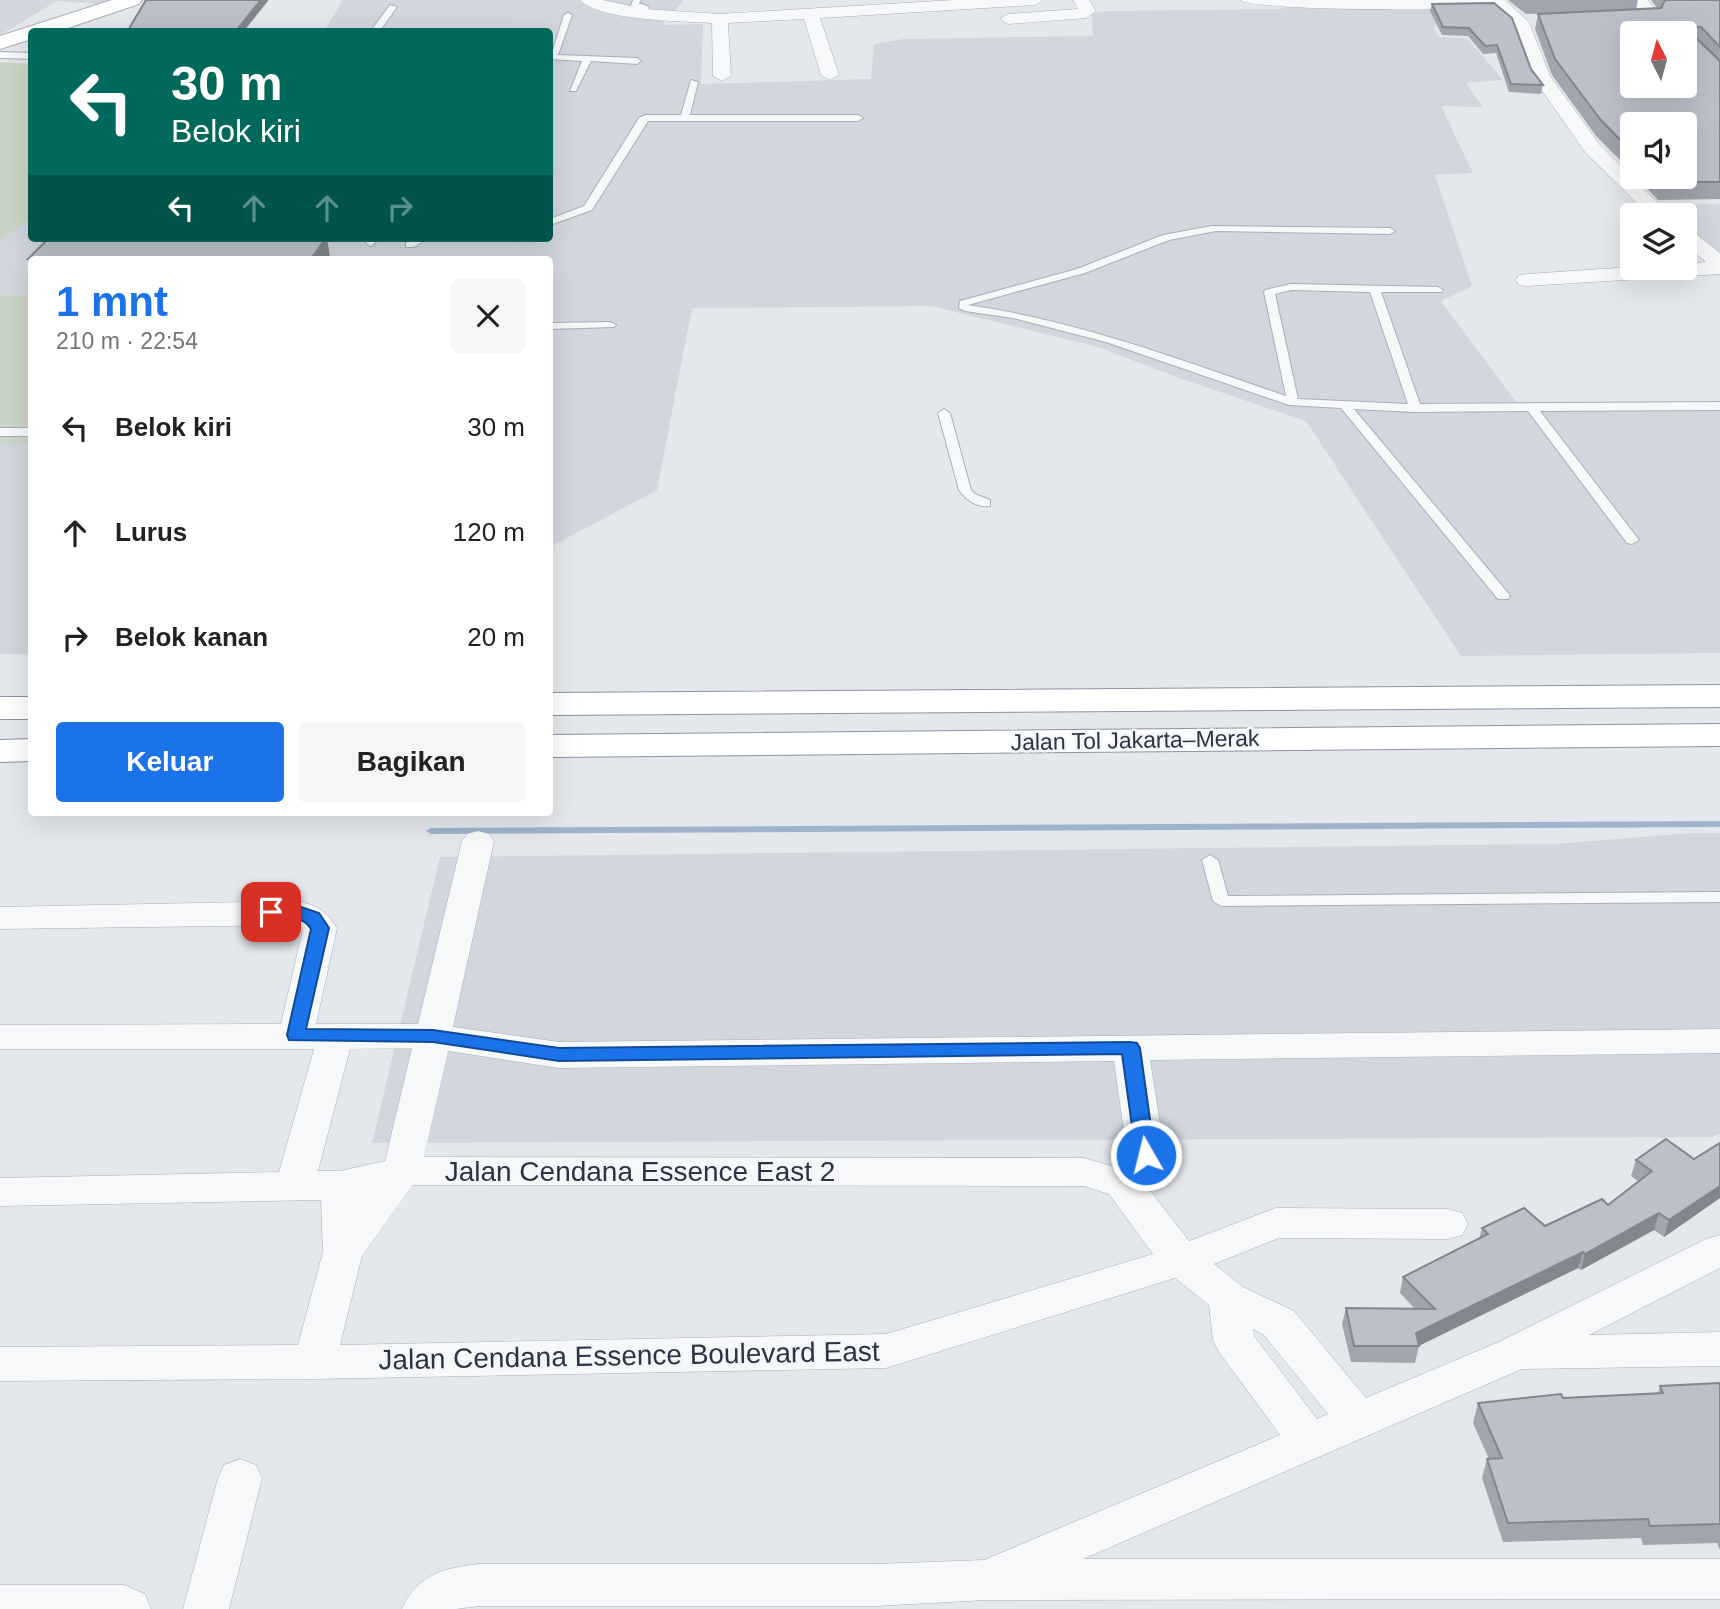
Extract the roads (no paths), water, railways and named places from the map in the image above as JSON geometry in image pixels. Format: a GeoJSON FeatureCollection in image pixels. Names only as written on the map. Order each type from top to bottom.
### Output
{"type":"FeatureCollection","features":[{"type":"Feature","properties":{"kind":"main road"},"geometry":{"type":"LineString","coordinates":[[45,28],[132,0]]}},
{"type":"Feature","properties":{"kind":"main road"},"geometry":{"type":"LineString","coordinates":[[0,43],[28,34]]}},
{"type":"Feature","properties":{"kind":"main road","name":"Jalan Tol Jakarta–Merak"},"geometry":{"type":"LineString","coordinates":[[553,704],[1720,696]]}},
{"type":"Feature","properties":{"kind":"main road"},"geometry":{"type":"LineString","coordinates":[[0,708],[28,708]]}},
{"type":"Feature","properties":{"kind":"main road","name":"Jalan Tol Jakarta–Merak"},"geometry":{"type":"LineString","coordinates":[[553,746],[1720,735]]}},
{"type":"Feature","properties":{"kind":"main road"},"geometry":{"type":"LineString","coordinates":[[0,751],[28,750]]}},
{"type":"Feature","properties":{"kind":"street"},"geometry":{"type":"LineString","coordinates":[[588,0],[610,8],[640,7],[720,19],[1035,0]]}},
{"type":"Feature","properties":{"kind":"street"},"geometry":{"type":"LineString","coordinates":[[992,20],[1086,13],[1088,11],[1081,0]]}},
{"type":"Feature","properties":{"kind":"street"},"geometry":{"type":"LineString","coordinates":[[1248,0],[1497,2],[1527,22],[1541,76],[1585,138],[1648,203]]}},
{"type":"Feature","properties":{"kind":"street"},"geometry":{"type":"LineString","coordinates":[[1602,20],[1652,17],[1640,0]]}},
{"type":"Feature","properties":{"kind":"street"},"geometry":{"type":"LineString","coordinates":[[941,6],[949,19],[959,22]]}},
{"type":"Feature","properties":{"kind":"street"},"geometry":{"type":"LineString","coordinates":[[811,15],[830,75]]}},
{"type":"Feature","properties":{"kind":"street"},"geometry":{"type":"LineString","coordinates":[[720,19],[722,76]]}},
{"type":"Feature","properties":{"kind":"street"},"geometry":{"type":"LineString","coordinates":[[1697,245],[1720,263]]}},
{"type":"Feature","properties":{"kind":"street"},"geometry":{"type":"LineString","coordinates":[[1527,280],[1720,268]]}},
{"type":"Feature","properties":{"kind":"street"},"geometry":{"type":"LineString","coordinates":[[343,1252],[402,1171],[478,841]]}},
{"type":"Feature","properties":{"kind":"street"},"geometry":{"type":"LineString","coordinates":[[0,918],[298,912],[313,917],[320,928],[296,1035]]}},
{"type":"Feature","properties":{"kind":"street"},"geometry":{"type":"LineString","coordinates":[[295,1187],[336,1035]]}},
{"type":"Feature","properties":{"kind":"street"},"geometry":{"type":"LineString","coordinates":[[0,1037],[433,1036],[559,1055],[1720,1041]]}},
{"type":"Feature","properties":{"kind":"street"},"geometry":{"type":"LineString","coordinates":[[1130,1048],[1146,1155],[1123,1184],[1181,1261],[1229,1298],[1279,1323],[1358,1420]]}},
{"type":"Feature","properties":{"kind":"street","name":"Jalan Cendana Essence East 2"},"geometry":{"type":"LineString","coordinates":[[0,1192],[340,1185],[402,1171],[1084,1172],[1123,1184]]}},
{"type":"Feature","properties":{"kind":"street"},"geometry":{"type":"LineString","coordinates":[[314,1362],[343,1252],[340,1185]]}},
{"type":"Feature","properties":{"kind":"street","name":"Jalan Cendana Essence Boulevard East"},"geometry":{"type":"LineString","coordinates":[[0,1364],[314,1362],[886,1352],[1181,1261],[1276,1223],[1448,1224]]}},
{"type":"Feature","properties":{"kind":"street"},"geometry":{"type":"LineString","coordinates":[[987,1580],[1516,1353],[1720,1250]]}},
{"type":"Feature","properties":{"kind":"street"},"geometry":{"type":"LineString","coordinates":[[1229,1298],[1234,1340],[1309,1441]]}},
{"type":"Feature","properties":{"kind":"street"},"geometry":{"type":"LineString","coordinates":[[1516,1353],[1720,1349]]}},
{"type":"Feature","properties":{"kind":"street"},"geometry":{"type":"LineString","coordinates":[[206,1609],[240,1478]]}},
{"type":"Feature","properties":{"kind":"street"},"geometry":{"type":"LineString","coordinates":[[425,1609],[450,1588],[479,1584],[876,1585],[987,1580],[1720,1579]]}},
{"type":"Feature","properties":{"kind":"street"},"geometry":{"type":"LineString","coordinates":[[0,1606],[124,1606],[128,1609]]}},
{"type":"Feature","properties":{"kind":"lane"},"geometry":{"type":"LineString","coordinates":[[377,28],[393,7]]}},
{"type":"Feature","properties":{"kind":"lane"},"geometry":{"type":"LineString","coordinates":[[553,52],[568,16]]}},
{"type":"Feature","properties":{"kind":"lane"},"geometry":{"type":"LineString","coordinates":[[0,55],[28,55]]}},
{"type":"Feature","properties":{"kind":"lane"},"geometry":{"type":"LineString","coordinates":[[553,57],[638,61]]}},
{"type":"Feature","properties":{"kind":"lane"},"geometry":{"type":"LineString","coordinates":[[573,89],[588,58]]}},
{"type":"Feature","properties":{"kind":"lane"},"geometry":{"type":"LineString","coordinates":[[685,117],[694,82]]}},
{"type":"Feature","properties":{"kind":"lane"},"geometry":{"type":"LineString","coordinates":[[553,221],[588,208],[642,120],[652,117],[858,118]]}},
{"type":"Feature","properties":{"kind":"lane"},"geometry":{"type":"LineString","coordinates":[[1391,231],[1216,229],[1167,237],[1081,271],[965,305],[1110,340],[1293,402],[1415,408],[1720,406]]}},
{"type":"Feature","properties":{"kind":"lane"},"geometry":{"type":"LineString","coordinates":[[411,245],[416,242]]}},
{"type":"Feature","properties":{"kind":"lane"},"geometry":{"type":"LineString","coordinates":[[1293,402],[1269,292],[1291,287],[1438,290]]}},
{"type":"Feature","properties":{"kind":"lane"},"geometry":{"type":"LineString","coordinates":[[1375,290],[1415,408]]}},
{"type":"Feature","properties":{"kind":"lane"},"geometry":{"type":"LineString","coordinates":[[553,326],[610,325]]}},
{"type":"Feature","properties":{"kind":"lane"},"geometry":{"type":"LineString","coordinates":[[1344,404],[1503,596]]}},
{"type":"Feature","properties":{"kind":"lane"},"geometry":{"type":"LineString","coordinates":[[1531,407],[1632,540]]}},
{"type":"Feature","properties":{"kind":"lane"},"geometry":{"type":"LineString","coordinates":[[944,413],[965,490],[970,497],[985,503]]}},
{"type":"Feature","properties":{"kind":"lane"},"geometry":{"type":"LineString","coordinates":[[0,432],[28,432]]}},
{"type":"Feature","properties":{"kind":"lane"},"geometry":{"type":"LineString","coordinates":[[1210,860],[1221,901],[1720,897]]}},
{"type":"Feature","properties":{"kind":"waterway"},"geometry":{"type":"LineString","coordinates":[[431,831],[1720,824]]}}]}
